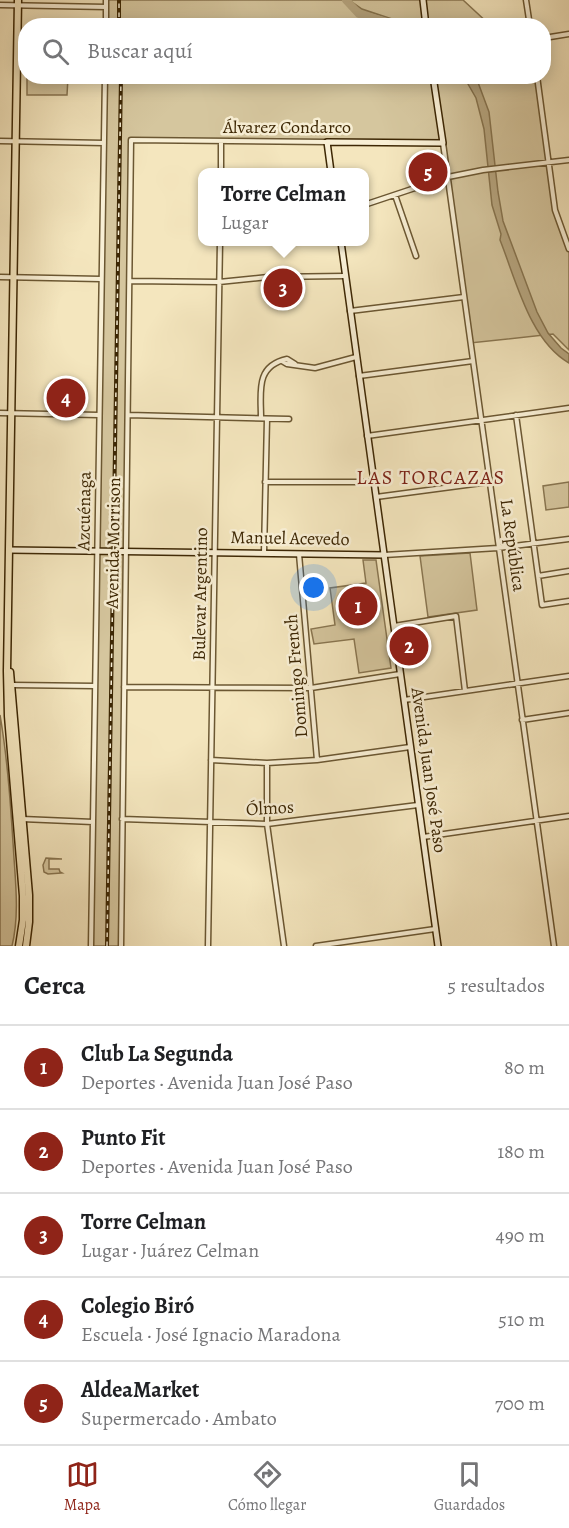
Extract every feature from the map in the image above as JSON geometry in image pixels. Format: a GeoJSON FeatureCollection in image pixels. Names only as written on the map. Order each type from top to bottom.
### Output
{"type":"FeatureCollection","features":[{"type":"Feature","properties":{"kind":"main road"},"geometry":{"type":"LineString","coordinates":[[423,0],[425,18]]}},
{"type":"Feature","properties":{"kind":"main road"},"geometry":{"type":"LineString","coordinates":[[18,3],[8,652],[20,819],[30,909],[26,946]]}},
{"type":"Feature","properties":{"kind":"main road","name":"La República"},"geometry":{"type":"LineString","coordinates":[[434,84],[443,143]]}},
{"type":"Feature","properties":{"kind":"main road"},"geometry":{"type":"LineString","coordinates":[[327,142],[330,168]]}},
{"type":"Feature","properties":{"kind":"main road","name":"Álvarez Condarco"},"geometry":{"type":"LineString","coordinates":[[327,142],[443,143]]}},
{"type":"Feature","properties":{"kind":"main road","name":"Avenida Juan José Paso"},"geometry":{"type":"LineString","coordinates":[[341,246],[438,946]]}},
{"type":"Feature","properties":{"kind":"main road","name":"Manuel Acevedo"},"geometry":{"type":"LineString","coordinates":[[9,550],[384,555]]}},
{"type":"Feature","properties":{"kind":"main road"},"geometry":{"type":"LineString","coordinates":[[19,946],[23,909],[20,819]]}},
{"type":"Feature","properties":{"kind":"street"},"geometry":{"type":"LineString","coordinates":[[106,0],[106,18]]}},
{"type":"Feature","properties":{"kind":"street"},"geometry":{"type":"LineString","coordinates":[[526,0],[529,18]]}},
{"type":"Feature","properties":{"kind":"street"},"geometry":{"type":"LineString","coordinates":[[0,5],[18,3],[106,7]]}},
{"type":"Feature","properties":{"kind":"street"},"geometry":{"type":"LineString","coordinates":[[551,37],[569,34]]}},
{"type":"Feature","properties":{"kind":"street","name":"Azcuénaga"},"geometry":{"type":"LineString","coordinates":[[91,946],[105,84]]}},
{"type":"Feature","properties":{"kind":"street"},"geometry":{"type":"LineString","coordinates":[[538,84],[555,210],[569,249]]}},
{"type":"Feature","properties":{"kind":"street","name":"Álvarez Condarco"},"geometry":{"type":"LineString","coordinates":[[132,140],[327,142]]}},
{"type":"Feature","properties":{"kind":"street","name":"Avenida Morrison"},"geometry":{"type":"LineString","coordinates":[[121,946],[132,140]]}},
{"type":"Feature","properties":{"kind":"street"},"geometry":{"type":"LineString","coordinates":[[0,141],[104,142]]}},
{"type":"Feature","properties":{"kind":"street"},"geometry":{"type":"LineString","coordinates":[[221,142],[221,168]]}},
{"type":"Feature","properties":{"kind":"street","name":"La República"},"geometry":{"type":"LineString","coordinates":[[443,143],[554,946]]}},
{"type":"Feature","properties":{"kind":"street"},"geometry":{"type":"LineString","coordinates":[[369,203],[448,177],[483,170],[569,160]]}},
{"type":"Feature","properties":{"kind":"street"},"geometry":{"type":"LineString","coordinates":[[395,195],[417,256]]}},
{"type":"Feature","properties":{"kind":"street","name":"Bulevar Argentino"},"geometry":{"type":"LineString","coordinates":[[208,946],[220,246]]}},
{"type":"Feature","properties":{"kind":"street"},"geometry":{"type":"LineString","coordinates":[[130,281],[219,282],[267,277],[345,276]]}},
{"type":"Feature","properties":{"kind":"street"},"geometry":{"type":"LineString","coordinates":[[0,277],[102,279]]}},
{"type":"Feature","properties":{"kind":"street"},"geometry":{"type":"LineString","coordinates":[[350,311],[464,297]]}},
{"type":"Feature","properties":{"kind":"street"},"geometry":{"type":"LineString","coordinates":[[261,418],[263,375],[274,363],[290,360],[295,364],[320,367],[356,357]]}},
{"type":"Feature","properties":{"kind":"street"},"geometry":{"type":"LineString","coordinates":[[359,376],[473,361]]}},
{"type":"Feature","properties":{"kind":"street"},"geometry":{"type":"LineString","coordinates":[[368,436],[569,408]]}},
{"type":"Feature","properties":{"kind":"street"},"geometry":{"type":"LineString","coordinates":[[0,413],[99,415]]}},
{"type":"Feature","properties":{"kind":"street"},"geometry":{"type":"LineString","coordinates":[[128,415],[289,419]]}},
{"type":"Feature","properties":{"kind":"street"},"geometry":{"type":"LineString","coordinates":[[516,415],[542,605],[569,601]]}},
{"type":"Feature","properties":{"kind":"street"},"geometry":{"type":"LineString","coordinates":[[264,553],[267,419]]}},
{"type":"Feature","properties":{"kind":"street"},"geometry":{"type":"LineString","coordinates":[[265,482],[374,482]]}},
{"type":"Feature","properties":{"kind":"street"},"geometry":{"type":"LineString","coordinates":[[376,497],[489,482]]}},
{"type":"Feature","properties":{"kind":"street","name":"Manuel Acevedo"},"geometry":{"type":"LineString","coordinates":[[384,555],[498,548],[569,539]]}},
{"type":"Feature","properties":{"kind":"street","name":"Domingo French"},"geometry":{"type":"LineString","coordinates":[[299,554],[317,760]]}},
{"type":"Feature","properties":{"kind":"street"},"geometry":{"type":"LineString","coordinates":[[538,576],[569,571]]}},
{"type":"Feature","properties":{"kind":"street"},"geometry":{"type":"LineString","coordinates":[[394,626],[456,616],[465,691]]}},
{"type":"Feature","properties":{"kind":"street"},"geometry":{"type":"LineString","coordinates":[[124,687],[311,688],[400,674]]}},
{"type":"Feature","properties":{"kind":"street"},"geometry":{"type":"LineString","coordinates":[[404,700],[569,676]]}},
{"type":"Feature","properties":{"kind":"street"},"geometry":{"type":"LineString","coordinates":[[9,686],[95,686]]}},
{"type":"Feature","properties":{"kind":"street"},"geometry":{"type":"LineString","coordinates":[[522,720],[569,713]]}},
{"type":"Feature","properties":{"kind":"street"},"geometry":{"type":"LineString","coordinates":[[211,760],[267,763],[317,760],[410,747]]}},
{"type":"Feature","properties":{"kind":"street"},"geometry":{"type":"LineString","coordinates":[[267,763],[267,824],[284,946]]}},
{"type":"Feature","properties":{"kind":"street","name":"Ólmos"},"geometry":{"type":"LineString","coordinates":[[122,819],[267,824],[418,805]]}},
{"type":"Feature","properties":{"kind":"street"},"geometry":{"type":"LineString","coordinates":[[423,837],[569,816]]}},
{"type":"Feature","properties":{"kind":"street"},"geometry":{"type":"LineString","coordinates":[[20,819],[93,822]]}},
{"type":"Feature","properties":{"kind":"street"},"geometry":{"type":"LineString","coordinates":[[316,946],[435,928]]}},
{"type":"Feature","properties":{"kind":"shaded area"},"geometry":{"type":"Polygon","coordinates":[[[106,0],[463,0],[482,18],[106,18],[106,0]]]}},
{"type":"Feature","properties":{"kind":"shaded area"},"geometry":{"type":"Polygon","coordinates":[[[344,0],[349,0],[362,9],[389,18],[378,18],[356,11],[344,0]]]}},
{"type":"Feature","properties":{"kind":"shaded area"},"geometry":{"type":"Polygon","coordinates":[[[27,84],[68,84],[67,95],[27,95],[27,84]]]}},
{"type":"Feature","properties":{"kind":"shaded area"},"geometry":{"type":"Polygon","coordinates":[[[105,84],[538,84],[555,210],[569,249],[569,350],[553,334],[470,343],[443,143],[132,140],[121,946],[91,946],[105,84]]]}},
{"type":"Feature","properties":{"kind":"shaded area"},"geometry":{"type":"Polygon","coordinates":[[[468,84],[479,84],[489,112],[503,221],[537,312],[548,333],[569,354],[569,363],[555,353],[534,325],[500,240],[501,234],[492,205],[484,129],[476,98],[468,84]]]}},
{"type":"Feature","properties":{"kind":"shaded area"},"geometry":{"type":"Polygon","coordinates":[[[569,482],[569,507],[546,510],[543,486],[569,482]]]}},
{"type":"Feature","properties":{"kind":"shaded area"},"geometry":{"type":"Polygon","coordinates":[[[470,553],[477,610],[428,617],[420,556],[470,553]]]}},
{"type":"Feature","properties":{"kind":"shaded area"},"geometry":{"type":"Polygon","coordinates":[[[363,560],[376,560],[391,668],[359,673],[354,639],[314,644],[311,629],[335,625],[330,588],[366,583],[363,560]]]}},
{"type":"Feature","properties":{"kind":"shaded area"},"geometry":{"type":"Polygon","coordinates":[[[0,715],[9,786],[16,891],[16,924],[12,946],[0,946],[0,715]]]}},
{"type":"Feature","properties":{"kind":"shaded area"},"geometry":{"type":"Polygon","coordinates":[[[46,858],[62,859],[49,859],[49,869],[59,869],[62,873],[44,872],[43,865],[46,858]]]}},
{"type":"Feature","properties":{"kind":"waterway"},"geometry":{"type":"LineString","coordinates":[[346,0],[359,14],[373,18]]}},
{"type":"Feature","properties":{"kind":"railway"},"geometry":{"type":"LineString","coordinates":[[119,0],[119,18]]}},
{"type":"Feature","properties":{"kind":"railway"},"geometry":{"type":"LineString","coordinates":[[107,946],[121,84]]}},
{"type":"Feature","properties":{"kind":"place","name":"AldeaMarket"},"geometry":{"type":"Point","coordinates":[428,172]}},
{"type":"Feature","properties":{"kind":"place","name":"Torre Celman"},"geometry":{"type":"Point","coordinates":[283,288]}},
{"type":"Feature","properties":{"kind":"place","name":"Colegio Biró"},"geometry":{"type":"Point","coordinates":[66,398]}},
{"type":"Feature","properties":{"kind":"place","name":"Club La Segunda"},"geometry":{"type":"Point","coordinates":[358,606]}},
{"type":"Feature","properties":{"kind":"place","name":"Punto Fit"},"geometry":{"type":"Point","coordinates":[409,646]}},
{"type":"Feature","properties":{"kind":"district","name":"LAS TORCAZAS"},"geometry":{"type":"Point","coordinates":[431,477]}}]}
